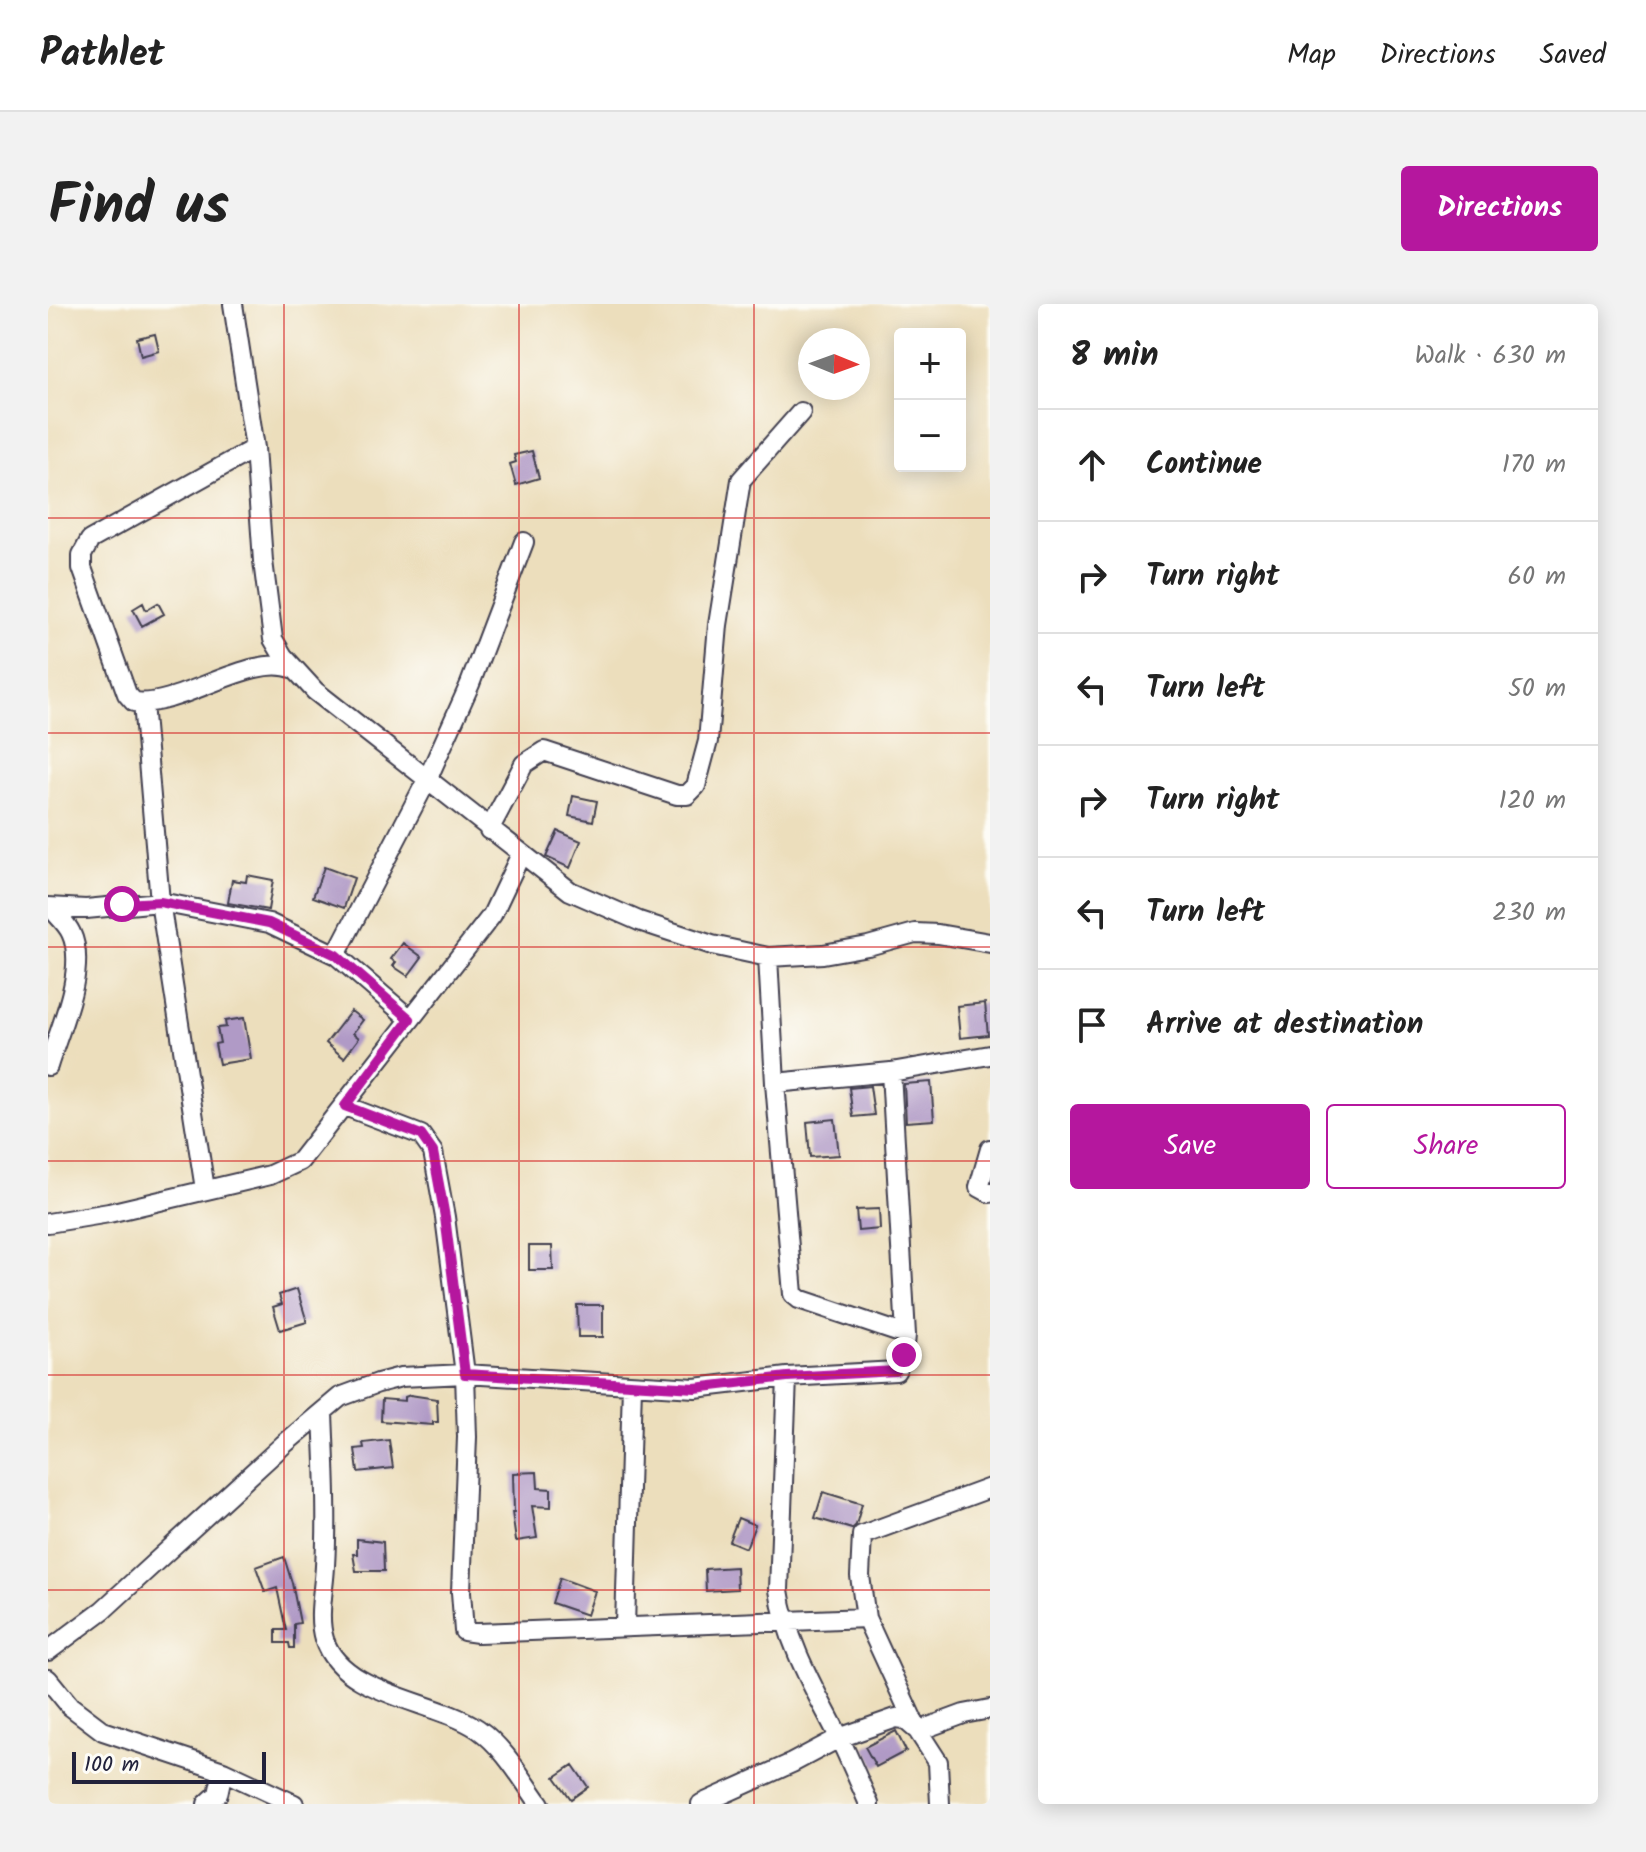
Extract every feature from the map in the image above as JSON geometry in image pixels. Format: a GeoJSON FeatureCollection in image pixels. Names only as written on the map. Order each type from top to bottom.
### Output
{"type":"FeatureCollection","features":[{"type":"Feature","properties":{"kind":"street"},"geometry":{"type":"LineString","coordinates":[[233,304],[255,448],[273,639],[294,669],[315,691],[570,891],[639,921],[712,945],[768,957],[823,954],[915,933],[990,943]]}},
{"type":"Feature","properties":{"kind":"street"},"geometry":{"type":"LineString","coordinates":[[489,830],[524,764],[544,751],[677,795],[687,795],[696,786],[708,741],[718,625],[741,480],[801,412]]}},
{"type":"Feature","properties":{"kind":"street"},"geometry":{"type":"LineString","coordinates":[[255,448],[90,540],[82,555],[82,568],[127,694],[134,702],[143,703],[272,664],[294,669]]}},
{"type":"Feature","properties":{"kind":"street"},"geometry":{"type":"LineString","coordinates":[[336,955],[427,780],[470,684],[524,542]]}},
{"type":"Feature","properties":{"kind":"street"},"geometry":{"type":"LineString","coordinates":[[143,703],[160,902],[205,1189]]}},
{"type":"Feature","properties":{"kind":"street"},"geometry":{"type":"LineString","coordinates":[[48,1223],[109,1213],[270,1175],[300,1161],[492,915],[521,854]]}},
{"type":"Feature","properties":{"kind":"street"},"geometry":{"type":"LineString","coordinates":[[50,908],[86,909],[160,902],[269,923],[336,955],[410,1019]]}},
{"type":"Feature","properties":{"kind":"street"},"geometry":{"type":"LineString","coordinates":[[48,1066],[75,977],[77,953],[71,931],[50,908]]}},
{"type":"Feature","properties":{"kind":"street"},"geometry":{"type":"LineString","coordinates":[[768,957],[793,1294],[799,1299],[906,1335]]}},
{"type":"Feature","properties":{"kind":"street"},"geometry":{"type":"LineString","coordinates":[[775,1083],[891,1072],[990,1055]]}},
{"type":"Feature","properties":{"kind":"street"},"geometry":{"type":"LineString","coordinates":[[48,1651],[103,1610],[283,1445],[340,1397],[378,1383],[401,1377],[465,1374],[695,1388],[787,1377],[896,1371],[904,1355],[906,1335],[891,1072]]}},
{"type":"Feature","properties":{"kind":"street"},"geometry":{"type":"LineString","coordinates":[[345,1106],[421,1135],[433,1152],[445,1217],[465,1374],[467,1437],[461,1592],[464,1631],[478,1633],[866,1618]]}},
{"type":"Feature","properties":{"kind":"street"},"geometry":{"type":"LineString","coordinates":[[990,1149],[979,1187],[990,1193]]}},
{"type":"Feature","properties":{"kind":"street"},"geometry":{"type":"LineString","coordinates":[[787,1377],[779,1590],[781,1608],[812,1687],[869,1804]]}},
{"type":"Feature","properties":{"kind":"street"},"geometry":{"type":"LineString","coordinates":[[625,1626],[632,1385]]}},
{"type":"Feature","properties":{"kind":"street"},"geometry":{"type":"LineString","coordinates":[[323,1413],[325,1552],[322,1631],[330,1654],[357,1679],[477,1729],[497,1745],[540,1804]]}},
{"type":"Feature","properties":{"kind":"street"},"geometry":{"type":"LineString","coordinates":[[940,1804],[938,1762],[918,1731],[866,1618],[860,1576],[862,1535],[990,1488]]}},
{"type":"Feature","properties":{"kind":"street"},"geometry":{"type":"LineString","coordinates":[[48,1679],[70,1706],[103,1731],[223,1771],[294,1804]]}},
{"type":"Feature","properties":{"kind":"street"},"geometry":{"type":"LineString","coordinates":[[918,1731],[964,1714],[990,1709]]}},
{"type":"Feature","properties":{"kind":"street"},"geometry":{"type":"LineString","coordinates":[[701,1804],[839,1738],[896,1718],[904,1719],[918,1731]]}},
{"type":"Feature","properties":{"kind":"street"},"geometry":{"type":"LineString","coordinates":[[207,1804],[218,1794],[223,1771]]}},
{"type":"Feature","properties":{"kind":"building"},"geometry":{"type":"Polygon","coordinates":[[[155,334],[159,351],[141,356],[137,338],[155,334]]]}},
{"type":"Feature","properties":{"kind":"building"},"geometry":{"type":"Polygon","coordinates":[[[532,451],[539,478],[516,485],[510,464],[516,462],[514,455],[532,451]]]}},
{"type":"Feature","properties":{"kind":"building"},"geometry":{"type":"Polygon","coordinates":[[[143,603],[146,610],[158,603],[164,614],[142,626],[133,609],[143,603]]]}},
{"type":"Feature","properties":{"kind":"building"},"geometry":{"type":"Polygon","coordinates":[[[573,796],[597,801],[593,821],[569,816],[573,796]]]}},
{"type":"Feature","properties":{"kind":"building"},"geometry":{"type":"Polygon","coordinates":[[[558,831],[581,841],[570,868],[546,857],[558,831]]]}},
{"type":"Feature","properties":{"kind":"building"},"geometry":{"type":"Polygon","coordinates":[[[324,867],[354,878],[344,908],[313,897],[324,867]]]}},
{"type":"Feature","properties":{"kind":"building"},"geometry":{"type":"Polygon","coordinates":[[[247,875],[273,880],[268,910],[228,903],[232,880],[246,882],[247,875]]]}},
{"type":"Feature","properties":{"kind":"building"},"geometry":{"type":"Polygon","coordinates":[[[403,943],[422,957],[408,976],[393,966],[396,962],[391,959],[403,943]]]}},
{"type":"Feature","properties":{"kind":"building"},"geometry":{"type":"Polygon","coordinates":[[[985,1003],[988,1035],[960,1038],[957,1006],[985,1003]]]}},
{"type":"Feature","properties":{"kind":"building"},"geometry":{"type":"Polygon","coordinates":[[[351,1011],[363,1020],[353,1033],[359,1038],[344,1058],[326,1043],[351,1011]]]}},
{"type":"Feature","properties":{"kind":"building"},"geometry":{"type":"Polygon","coordinates":[[[244,1018],[251,1059],[219,1064],[215,1044],[220,1043],[217,1028],[226,1027],[225,1021],[244,1018]]]}},
{"type":"Feature","properties":{"kind":"building"},"geometry":{"type":"Polygon","coordinates":[[[931,1082],[934,1120],[906,1122],[904,1084],[931,1082]]]}},
{"type":"Feature","properties":{"kind":"building"},"geometry":{"type":"Polygon","coordinates":[[[870,1086],[874,1115],[853,1117],[849,1088],[870,1086]]]}},
{"type":"Feature","properties":{"kind":"building"},"geometry":{"type":"Polygon","coordinates":[[[835,1119],[839,1155],[810,1157],[807,1122],[835,1119]]]}},
{"type":"Feature","properties":{"kind":"building"},"geometry":{"type":"Polygon","coordinates":[[[879,1209],[880,1229],[858,1231],[856,1210],[879,1209]]]}},
{"type":"Feature","properties":{"kind":"building"},"geometry":{"type":"Polygon","coordinates":[[[529,1246],[552,1246],[553,1270],[529,1270],[529,1246]]]}},
{"type":"Feature","properties":{"kind":"building"},"geometry":{"type":"Polygon","coordinates":[[[297,1289],[307,1322],[280,1330],[273,1307],[282,1304],[279,1295],[297,1289]]]}},
{"type":"Feature","properties":{"kind":"building"},"geometry":{"type":"Polygon","coordinates":[[[577,1305],[603,1305],[603,1337],[578,1337],[577,1305]]]}},
{"type":"Feature","properties":{"kind":"building"},"geometry":{"type":"Polygon","coordinates":[[[405,1397],[437,1399],[438,1422],[433,1422],[433,1425],[381,1421],[382,1399],[405,1401],[405,1397]]]}},
{"type":"Feature","properties":{"kind":"building"},"geometry":{"type":"Polygon","coordinates":[[[389,1440],[393,1468],[358,1472],[355,1449],[364,1448],[363,1443],[389,1440]]]}},
{"type":"Feature","properties":{"kind":"building"},"geometry":{"type":"Polygon","coordinates":[[[537,1472],[538,1488],[551,1489],[551,1507],[532,1506],[537,1538],[516,1541],[512,1512],[513,1473],[537,1472]]]}},
{"type":"Feature","properties":{"kind":"building"},"geometry":{"type":"Polygon","coordinates":[[[823,1492],[862,1504],[852,1529],[815,1518],[823,1492]]]}},
{"type":"Feature","properties":{"kind":"building"},"geometry":{"type":"Polygon","coordinates":[[[738,1518],[755,1525],[746,1548],[729,1541],[738,1518]]]}},
{"type":"Feature","properties":{"kind":"building"},"geometry":{"type":"Polygon","coordinates":[[[357,1539],[383,1542],[384,1571],[356,1571],[353,1554],[357,1554],[357,1539]]]}},
{"type":"Feature","properties":{"kind":"building"},"geometry":{"type":"Polygon","coordinates":[[[284,1557],[300,1623],[294,1624],[294,1648],[290,1648],[289,1643],[276,1643],[276,1630],[286,1630],[277,1588],[265,1592],[256,1567],[284,1557]]]}},
{"type":"Feature","properties":{"kind":"building"},"geometry":{"type":"Polygon","coordinates":[[[736,1567],[737,1589],[706,1591],[705,1569],[736,1567]]]}},
{"type":"Feature","properties":{"kind":"building"},"geometry":{"type":"Polygon","coordinates":[[[560,1578],[595,1591],[587,1615],[552,1603],[560,1578]]]}},
{"type":"Feature","properties":{"kind":"building"},"geometry":{"type":"Polygon","coordinates":[[[896,1731],[906,1751],[876,1767],[865,1747],[896,1731]]]}},
{"type":"Feature","properties":{"kind":"building"},"geometry":{"type":"Polygon","coordinates":[[[573,1765],[588,1787],[571,1799],[555,1777],[573,1765]]]}},
{"type":"Feature","properties":{"kind":"route"},"geometry":{"type":"LineString","coordinates":[[122,904],[160,902],[269,923],[336,955],[410,1019],[345,1106],[421,1135],[433,1152],[445,1217],[465,1374],[695,1388],[787,1377],[896,1371],[904,1355]]}}]}
